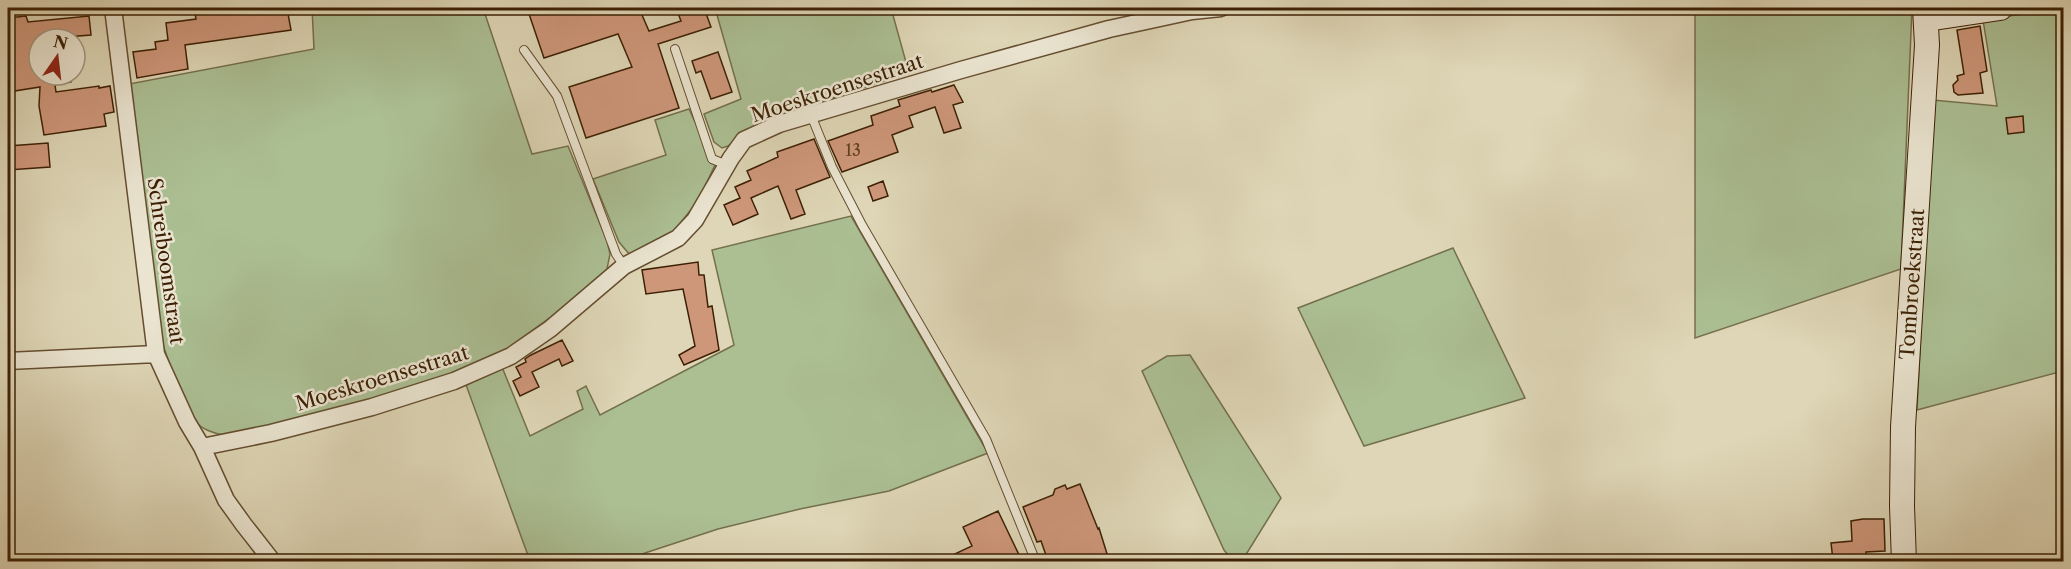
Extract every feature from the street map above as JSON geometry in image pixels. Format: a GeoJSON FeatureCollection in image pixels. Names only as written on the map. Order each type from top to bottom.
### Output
{"type":"FeatureCollection","features":[{"type":"Feature","properties":{"kind":"street","name":"Schreiboomstraat"},"geometry":{"type":"LineString","coordinates":[[113,8],[156,354],[226,500],[273,561]]}},
{"type":"Feature","properties":{"kind":"street","name":"Moeskroensestraat"},"geometry":{"type":"LineString","coordinates":[[202,447],[271,433],[372,407],[454,381],[511,356],[550,329],[624,266],[678,238],[695,220],[744,141],[779,124],[1109,29],[1192,11],[1221,8]]}},
{"type":"Feature","properties":{"kind":"street"},"geometry":{"type":"LineString","coordinates":[[1926,13],[2000,8]]}},
{"type":"Feature","properties":{"kind":"street","name":"Tombroekstraat"},"geometry":{"type":"LineString","coordinates":[[1904,561],[1903,440],[1926,69],[1926,13]]}},
{"type":"Feature","properties":{"kind":"street"},"geometry":{"type":"LineString","coordinates":[[8,361],[156,354]]}},
{"type":"Feature","properties":{"kind":"lane"},"geometry":{"type":"LineString","coordinates":[[675,48],[712,159],[727,165]]}},
{"type":"Feature","properties":{"kind":"lane"},"geometry":{"type":"LineString","coordinates":[[524,50],[556,96],[616,254],[624,266]]}},
{"type":"Feature","properties":{"kind":"lane"},"geometry":{"type":"LineString","coordinates":[[811,115],[832,167],[862,225],[986,439],[1035,561]]}},
{"type":"Feature","properties":{"kind":"green space"},"geometry":{"type":"Polygon","coordinates":[[[312,8],[483,8],[532,154],[568,146],[607,241],[610,254],[607,269],[573,301],[497,356],[452,376],[378,400],[227,436],[200,426],[192,416],[161,339],[129,84],[314,49],[312,8]]]}},
{"type":"Feature","properties":{"kind":"green space"},"geometry":{"type":"Polygon","coordinates":[[[715,8],[891,8],[909,73],[779,115],[744,133],[722,148],[714,142],[704,114],[741,99],[715,8]]]}},
{"type":"Feature","properties":{"kind":"green space"},"geometry":{"type":"Polygon","coordinates":[[[1695,8],[1912,8],[1901,269],[1695,338],[1695,8]]]}},
{"type":"Feature","properties":{"kind":"green space"},"geometry":{"type":"Polygon","coordinates":[[[2063,8],[2063,371],[1917,410],[1933,100],[1997,106],[1983,20],[2063,8]]]}},
{"type":"Feature","properties":{"kind":"green space"},"geometry":{"type":"Polygon","coordinates":[[[689,109],[715,165],[698,201],[673,232],[630,255],[619,242],[593,179],[666,155],[655,120],[689,109]]]}},
{"type":"Feature","properties":{"kind":"green space"},"geometry":{"type":"Polygon","coordinates":[[[851,216],[988,453],[889,491],[718,529],[645,553],[628,561],[530,561],[465,382],[502,367],[530,436],[583,409],[577,391],[586,386],[600,415],[734,345],[712,250],[851,216]]]}},
{"type":"Feature","properties":{"kind":"green space"},"geometry":{"type":"Polygon","coordinates":[[[1453,248],[1525,398],[1364,446],[1298,308],[1453,248]]]}},
{"type":"Feature","properties":{"kind":"green space"},"geometry":{"type":"Polygon","coordinates":[[[1190,355],[1281,498],[1242,561],[1233,561],[1224,550],[1142,371],[1167,356],[1190,355]]]}},
{"type":"Feature","properties":{"kind":"building"},"geometry":{"type":"Polygon","coordinates":[[[194,8],[287,8],[291,30],[185,45],[188,69],[137,78],[133,52],[156,49],[155,42],[168,40],[166,23],[196,19],[194,8]]]}},
{"type":"Feature","properties":{"kind":"building"},"geometry":{"type":"Polygon","coordinates":[[[527,8],[639,8],[649,31],[681,21],[676,8],[704,8],[711,27],[658,44],[679,108],[586,138],[569,87],[632,67],[618,34],[544,58],[527,8]]]}},
{"type":"Feature","properties":{"kind":"building"},"geometry":{"type":"Polygon","coordinates":[[[26,16],[28,22],[89,16],[91,35],[87,35],[87,27],[27,27],[27,87],[40,87],[8,92],[8,18],[26,16]]]}},
{"type":"Feature","properties":{"kind":"building"},"geometry":{"type":"Polygon","coordinates":[[[1980,26],[1987,71],[1980,73],[1983,93],[1958,95],[1954,92],[1953,85],[1958,80],[1957,76],[1964,74],[1957,30],[1980,26]]]}},
{"type":"Feature","properties":{"kind":"building"},"geometry":{"type":"Polygon","coordinates":[[[718,52],[732,92],[711,99],[701,71],[696,73],[692,61],[718,52]]]}},
{"type":"Feature","properties":{"kind":"building"},"geometry":{"type":"Polygon","coordinates":[[[954,85],[963,102],[953,105],[961,128],[944,133],[935,107],[909,116],[913,127],[892,135],[898,152],[842,172],[828,141],[873,125],[871,116],[900,106],[898,100],[954,85]]]}},
{"type":"Feature","properties":{"kind":"building"},"geometry":{"type":"Polygon","coordinates":[[[110,86],[114,112],[104,114],[106,126],[44,135],[39,106],[40,87],[55,87],[56,92],[110,86]]]}},
{"type":"Feature","properties":{"kind":"building"},"geometry":{"type":"Polygon","coordinates":[[[2023,116],[2024,132],[2008,134],[2006,118],[2023,116]]]}},
{"type":"Feature","properties":{"kind":"building"},"geometry":{"type":"Polygon","coordinates":[[[814,139],[830,177],[796,190],[805,214],[791,219],[778,186],[751,198],[758,214],[733,225],[724,205],[740,198],[735,187],[751,180],[747,171],[778,157],[777,152],[814,139]]]}},
{"type":"Feature","properties":{"kind":"building"},"geometry":{"type":"Polygon","coordinates":[[[48,143],[50,167],[8,170],[8,146],[48,143]]]}},
{"type":"Feature","properties":{"kind":"building"},"geometry":{"type":"Polygon","coordinates":[[[883,181],[888,196],[873,201],[868,187],[883,181]]]}},
{"type":"Feature","properties":{"kind":"building"},"geometry":{"type":"Polygon","coordinates":[[[698,262],[699,275],[704,275],[708,307],[712,306],[719,350],[684,365],[679,355],[695,346],[683,289],[646,294],[642,270],[698,262]]]}},
{"type":"Feature","properties":{"kind":"building"},"geometry":{"type":"Polygon","coordinates":[[[562,340],[573,361],[562,366],[559,359],[532,372],[539,387],[520,396],[513,381],[521,377],[516,367],[526,362],[525,359],[531,355],[562,340]]]}},
{"type":"Feature","properties":{"kind":"building"},"geometry":{"type":"Polygon","coordinates":[[[1080,484],[1099,528],[1108,557],[1094,561],[1048,561],[1041,541],[1037,542],[1023,507],[1053,495],[1055,489],[1065,485],[1067,489],[1080,484]]]}},
{"type":"Feature","properties":{"kind":"building"},"geometry":{"type":"Polygon","coordinates":[[[998,511],[1022,561],[940,561],[972,546],[963,527],[998,511]]]}},
{"type":"Feature","properties":{"kind":"building"},"geometry":{"type":"Polygon","coordinates":[[[1884,519],[1885,551],[1866,552],[1866,561],[1833,560],[1831,543],[1852,541],[1851,521],[1884,519]]]}}]}
